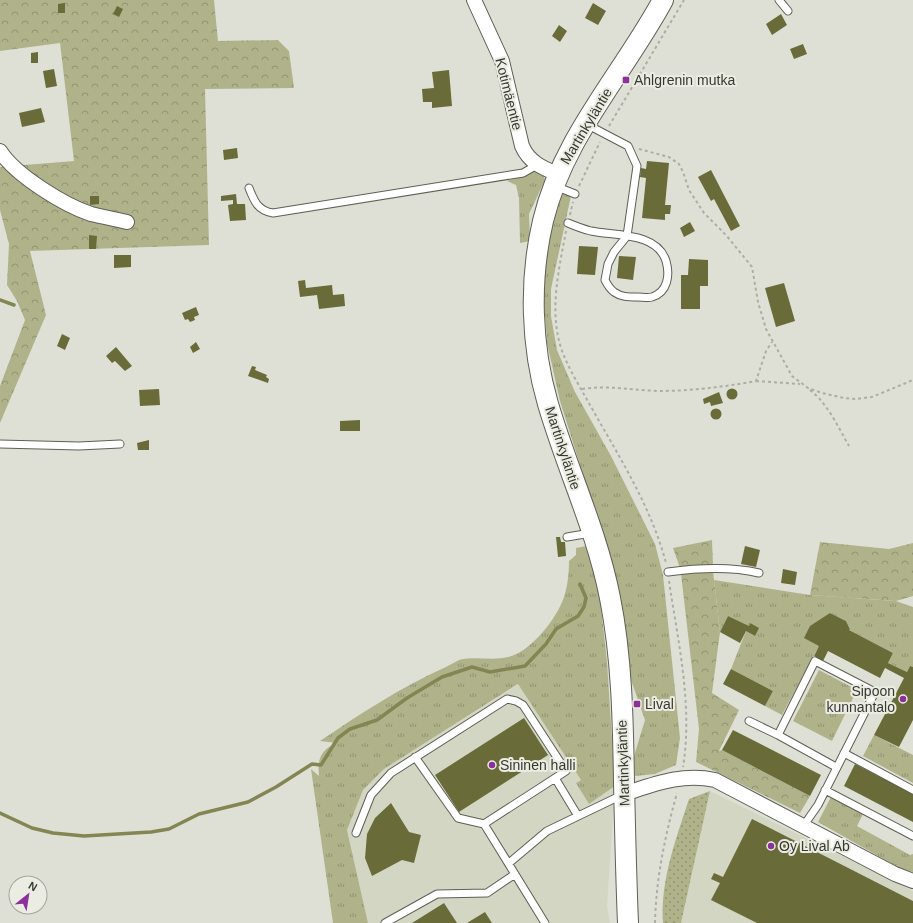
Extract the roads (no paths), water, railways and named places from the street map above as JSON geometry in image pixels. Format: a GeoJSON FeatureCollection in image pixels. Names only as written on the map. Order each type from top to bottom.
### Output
{"type":"FeatureCollection","features":[{"type":"Feature","properties":{"kind":"street","name":"Kotimäentie"},"geometry":{"type":"LineString","coordinates":[[474,0],[502,61],[522,146],[527,157],[555,180]]}},
{"type":"Feature","properties":{"kind":"street","name":"Martinkyläntie"},"geometry":{"type":"LineString","coordinates":[[628,923],[623,730],[616,637],[610,597],[592,533],[548,403],[536,343],[535,274],[543,220],[555,180],[584,123],[647,30],[663,0]]}},
{"type":"Feature","properties":{"kind":"street"},"geometry":{"type":"LineString","coordinates":[[0,151],[8,162],[22,174],[65,202],[90,213],[128,222]]}},
{"type":"Feature","properties":{"kind":"street"},"geometry":{"type":"LineString","coordinates":[[624,794],[656,783],[698,776],[715,780],[804,825],[895,874],[913,881]]}},
{"type":"Feature","properties":{"kind":"lane"},"geometry":{"type":"LineString","coordinates":[[780,0],[788,11]]}},
{"type":"Feature","properties":{"kind":"lane"},"geometry":{"type":"LineString","coordinates":[[568,223],[591,231],[627,236],[653,245],[660,251],[666,260],[668,275],[666,284],[660,293],[651,297],[627,298],[612,291],[605,280],[608,264],[614,252],[627,236],[637,166],[628,146],[604,135],[584,123]]}},
{"type":"Feature","properties":{"kind":"lane"},"geometry":{"type":"LineString","coordinates":[[249,188],[253,200],[260,208],[264,212],[273,213],[522,173],[537,165]]}},
{"type":"Feature","properties":{"kind":"lane"},"geometry":{"type":"LineString","coordinates":[[555,180],[575,194]]}},
{"type":"Feature","properties":{"kind":"lane"},"geometry":{"type":"LineString","coordinates":[[0,444],[79,446],[120,444]]}},
{"type":"Feature","properties":{"kind":"lane"},"geometry":{"type":"LineString","coordinates":[[567,537],[592,533]]}},
{"type":"Feature","properties":{"kind":"lane"},"geometry":{"type":"LineString","coordinates":[[668,572],[699,568],[739,569],[759,573]]}},
{"type":"Feature","properties":{"kind":"lane"},"geometry":{"type":"LineString","coordinates":[[778,735],[816,661],[874,692],[826,790],[818,805],[804,825]]}},
{"type":"Feature","properties":{"kind":"lane"},"geometry":{"type":"LineString","coordinates":[[356,833],[371,795],[391,773],[415,756],[507,699],[516,700],[523,705],[566,771],[484,824]]}},
{"type":"Feature","properties":{"kind":"lane"},"geometry":{"type":"LineString","coordinates":[[749,721],[836,767]]}},
{"type":"Feature","properties":{"kind":"lane"},"geometry":{"type":"LineString","coordinates":[[844,753],[913,790]]}},
{"type":"Feature","properties":{"kind":"lane"},"geometry":{"type":"LineString","coordinates":[[415,756],[458,818],[484,824],[545,923]]}},
{"type":"Feature","properties":{"kind":"lane"},"geometry":{"type":"LineString","coordinates":[[555,778],[578,816]]}},
{"type":"Feature","properties":{"kind":"lane"},"geometry":{"type":"LineString","coordinates":[[826,790],[913,836]]}},
{"type":"Feature","properties":{"kind":"lane"},"geometry":{"type":"LineString","coordinates":[[509,863],[547,831],[624,794]]}},
{"type":"Feature","properties":{"kind":"lane"},"geometry":{"type":"LineString","coordinates":[[385,923],[437,894],[487,892],[515,874]]}},
{"type":"Feature","properties":{"kind":"waterway"},"geometry":{"type":"LineString","coordinates":[[0,300],[14,305]]}},
{"type":"Feature","properties":{"kind":"waterway"},"geometry":{"type":"LineString","coordinates":[[0,813],[32,828],[53,833],[84,836],[151,832],[169,829],[199,814],[248,802],[276,787],[312,764],[321,765],[338,738],[350,729],[377,720],[407,698],[442,677],[472,667],[490,672],[525,666],[546,644],[556,629],[578,616],[584,607],[586,598],[580,584]]}},
{"type":"Feature","properties":{"kind":"place","name":"Ahlgrenin mutka"},"geometry":{"type":"Point","coordinates":[626,80]}},
{"type":"Feature","properties":{"kind":"place","name":"Sipoon kunnantalo"},"geometry":{"type":"Point","coordinates":[903,699]}},
{"type":"Feature","properties":{"kind":"place","name":"Lival"},"geometry":{"type":"Point","coordinates":[637,704]}},
{"type":"Feature","properties":{"kind":"place","name":"Sininen halli"},"geometry":{"type":"Point","coordinates":[492,765]}},
{"type":"Feature","properties":{"kind":"place","name":"Oy Lival Ab"},"geometry":{"type":"Point","coordinates":[771,846]}}]}
